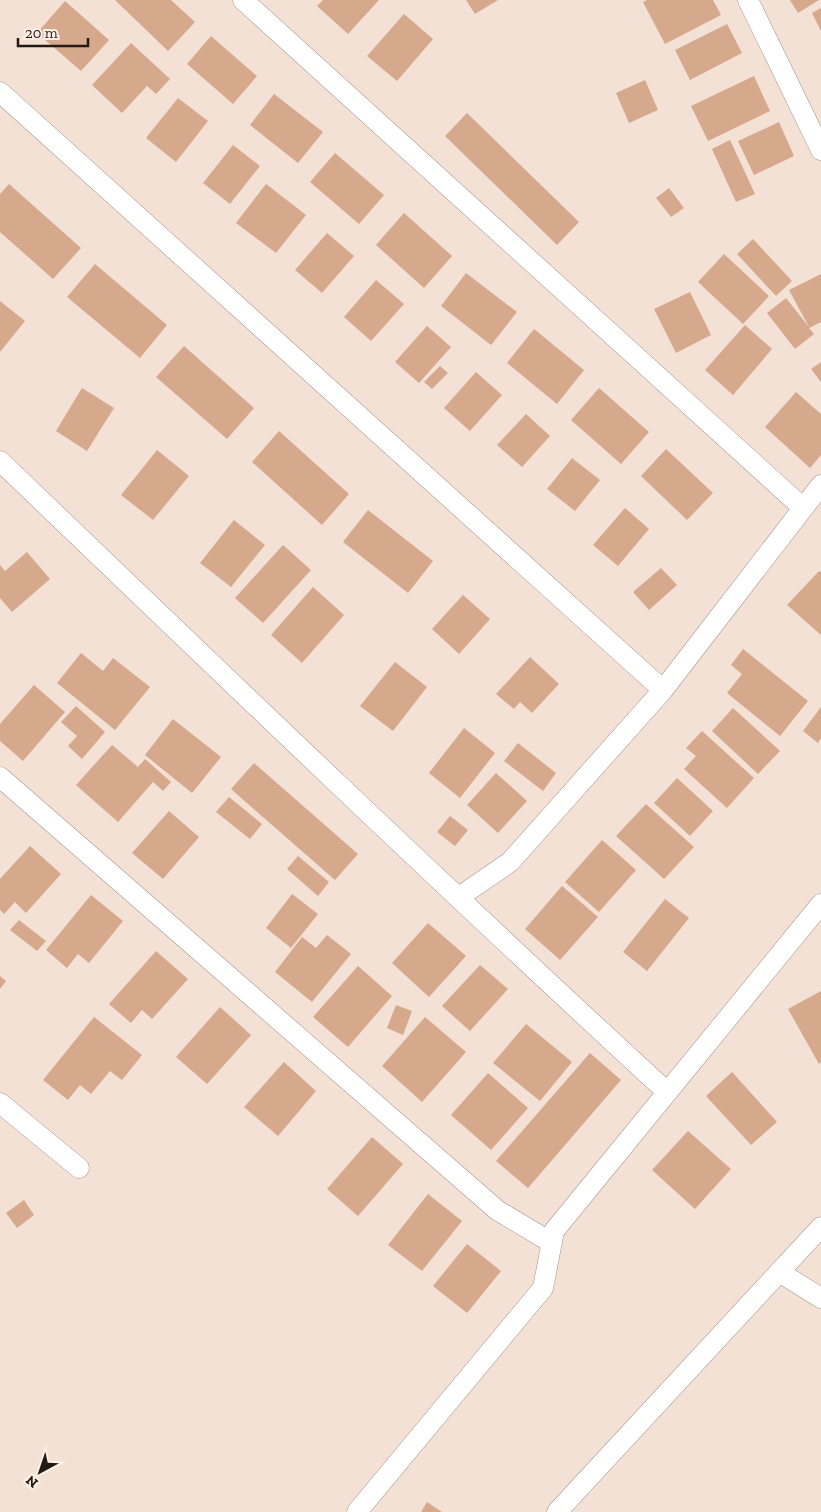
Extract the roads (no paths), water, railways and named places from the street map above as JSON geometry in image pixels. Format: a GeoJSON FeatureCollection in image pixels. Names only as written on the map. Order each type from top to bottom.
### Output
{"type":"FeatureCollection","features":[{"type":"Feature","properties":{"kind":"street"},"geometry":{"type":"LineString","coordinates":[[242,0],[803,508]]}},
{"type":"Feature","properties":{"kind":"street"},"geometry":{"type":"LineString","coordinates":[[748,0],[821,150]]}},
{"type":"Feature","properties":{"kind":"street"},"geometry":{"type":"LineString","coordinates":[[0,92],[663,690]]}},
{"type":"Feature","properties":{"kind":"street"},"geometry":{"type":"LineString","coordinates":[[0,461],[366,812],[667,1092]]}},
{"type":"Feature","properties":{"kind":"street"},"geometry":{"type":"LineString","coordinates":[[459,897],[510,862],[663,690],[821,485]]}},
{"type":"Feature","properties":{"kind":"street"},"geometry":{"type":"LineString","coordinates":[[0,777],[497,1210],[552,1243]]}},
{"type":"Feature","properties":{"kind":"street"},"geometry":{"type":"LineString","coordinates":[[357,1512],[543,1288],[554,1230],[821,904]]}},
{"type":"Feature","properties":{"kind":"street"},"geometry":{"type":"LineString","coordinates":[[0,1103],[79,1168]]}},
{"type":"Feature","properties":{"kind":"street"},"geometry":{"type":"LineString","coordinates":[[557,1512],[821,1227]]}},
{"type":"Feature","properties":{"kind":"street"},"geometry":{"type":"LineString","coordinates":[[779,1272],[821,1298]]}}]}
